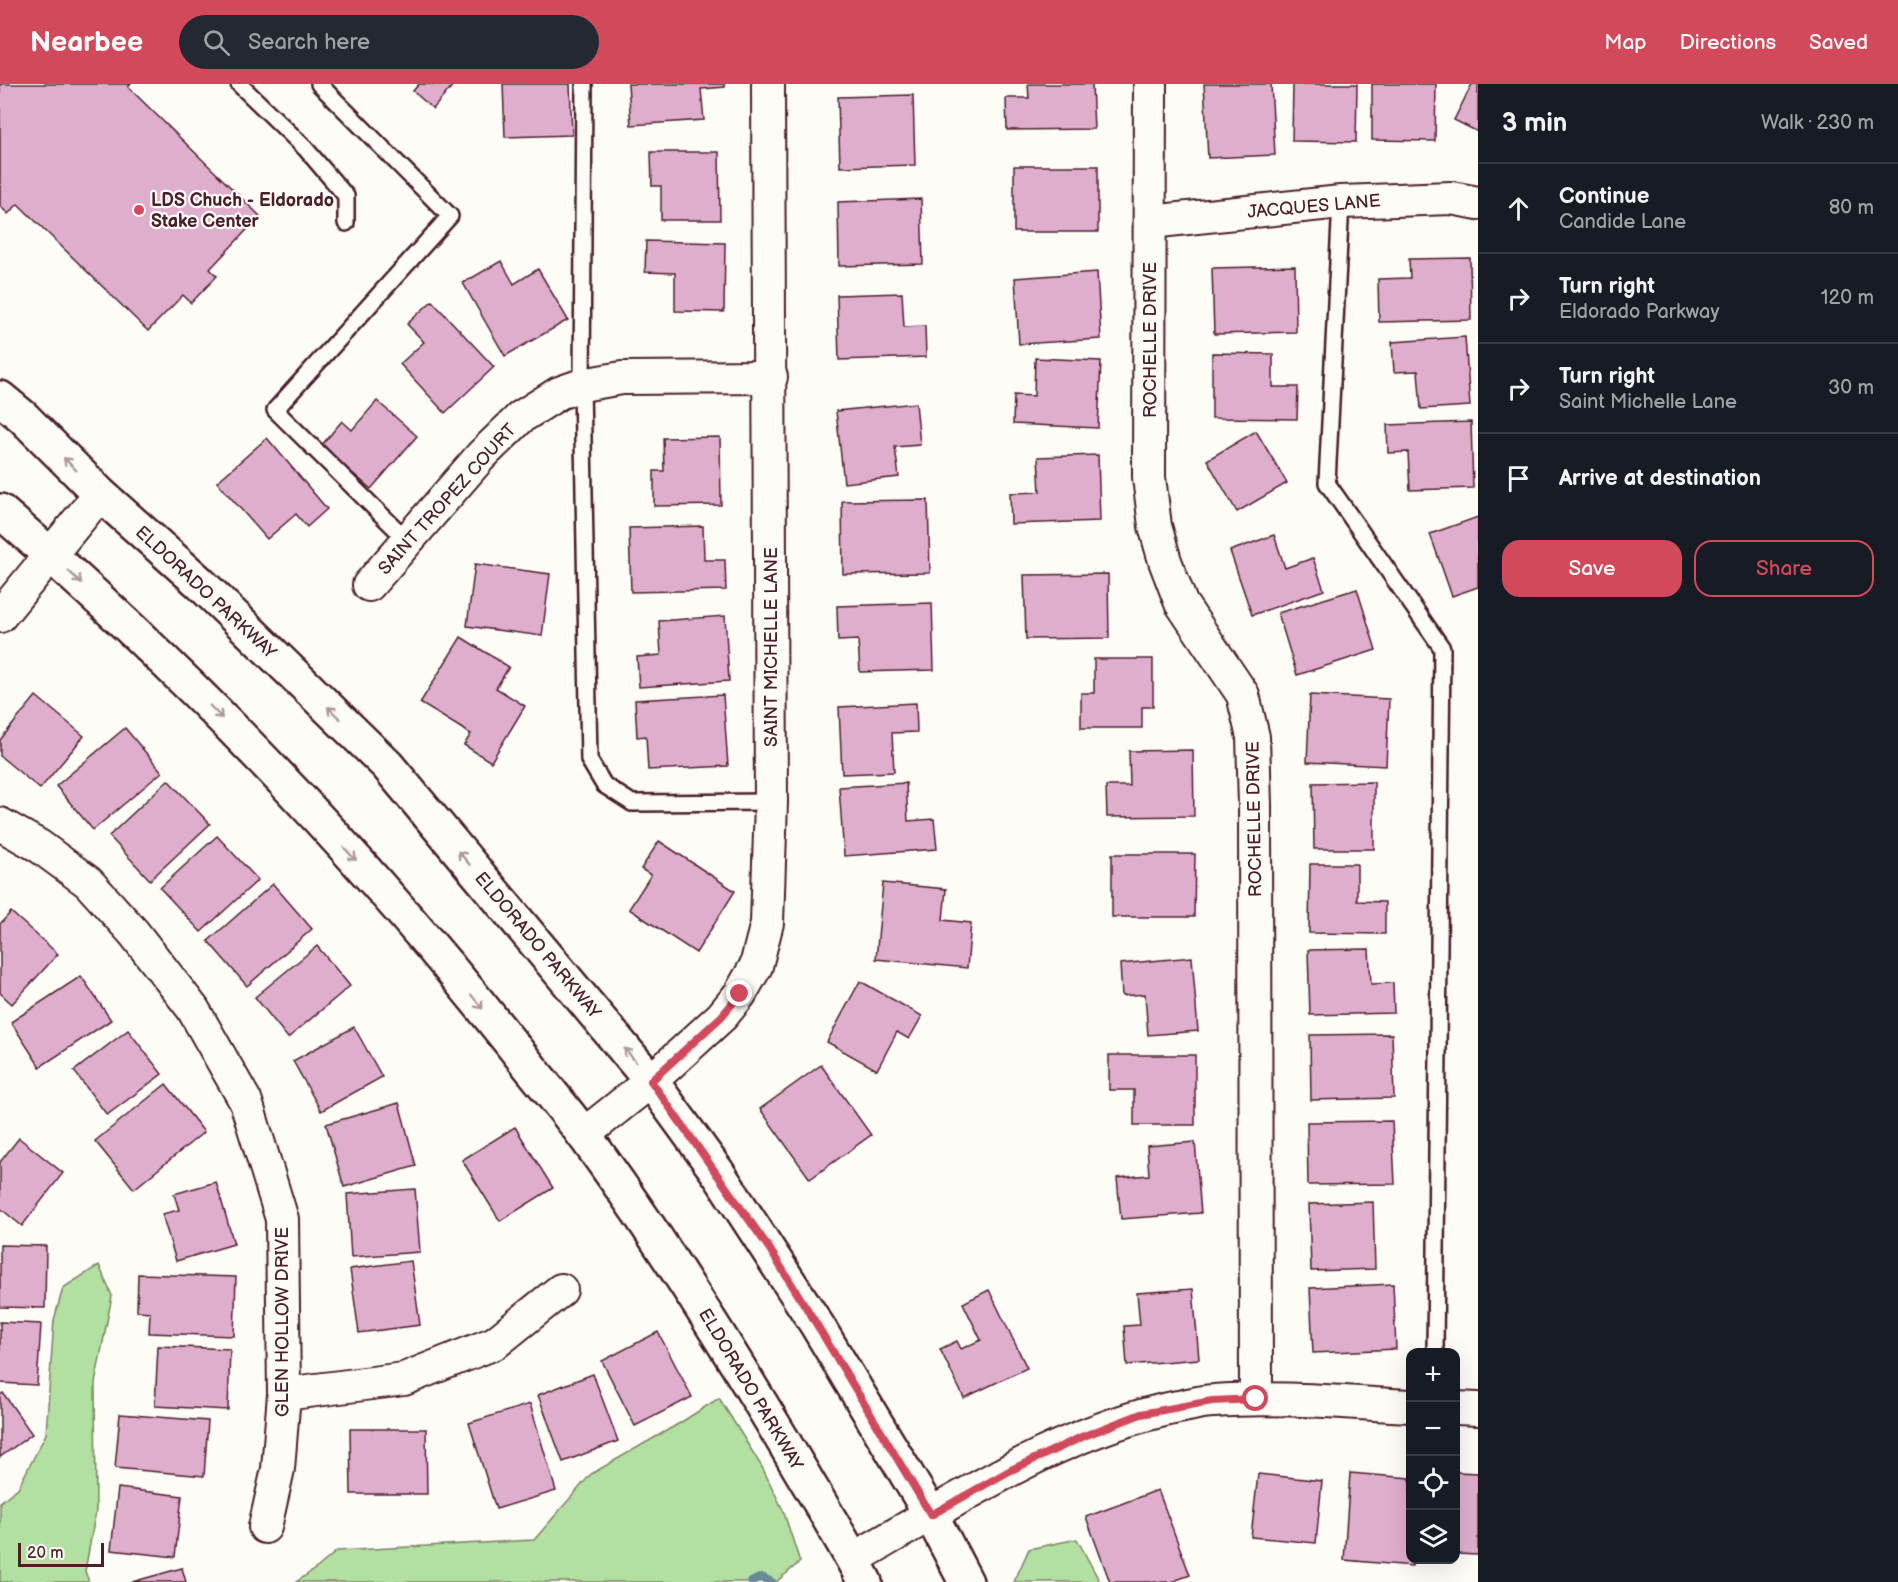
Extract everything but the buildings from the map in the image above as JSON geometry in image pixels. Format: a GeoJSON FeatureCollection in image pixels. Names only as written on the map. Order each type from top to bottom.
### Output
{"type":"FeatureCollection","features":[{"type":"Feature","properties":{"kind":"main road","name":"ELDORADO PARKWAY"},"geometry":{"type":"LineString","coordinates":[[0,398],[23,417],[100,494],[199,582],[387,765],[651,1081],[769,1248],[931,1515],[966,1582]]}},
{"type":"Feature","properties":{"kind":"main road","name":"ELDORADO PARKWAY"},"geometry":{"type":"LineString","coordinates":[[0,511],[173,668],[359,862],[463,983],[583,1135],[680,1275],[859,1571]]}},
{"type":"Feature","properties":{"kind":"street","name":"SAINT MICHELLE LANE"},"geometry":{"type":"LineString","coordinates":[[583,1135],[651,1081],[722,1016],[740,994],[756,966],[767,923],[771,802],[768,84]]}},
{"type":"Feature","properties":{"kind":"street","name":"ROCHELLE DRIVE"},"geometry":{"type":"LineString","coordinates":[[1150,84],[1149,477],[1155,526],[1165,561],[1182,603],[1243,695],[1253,737],[1256,805],[1256,1399]]}},
{"type":"Feature","properties":{"kind":"street","name":"JACQUES LANE"},"geometry":{"type":"LineString","coordinates":[[1150,222],[1341,202],[1451,198],[1478,203]]}},
{"type":"Feature","properties":{"kind":"street","name":"SAINT TROPEZ COURT"},"geometry":{"type":"LineString","coordinates":[[369,585],[481,456],[521,417],[559,393],[582,385],[622,378],[771,377]]}},
{"type":"Feature","properties":{"kind":"street"},"geometry":{"type":"LineString","coordinates":[[0,616],[100,494]]}},
{"type":"Feature","properties":{"kind":"street","name":"GLEN HOLLOW DRIVE"},"geometry":{"type":"LineString","coordinates":[[0,824],[39,846],[88,882],[134,933],[194,1009],[246,1102],[282,1219],[284,1394],[278,1469],[265,1527]]}},
{"type":"Feature","properties":{"kind":"street"},"geometry":{"type":"LineString","coordinates":[[284,1394],[404,1379],[495,1343],[561,1290]]}},
{"type":"Feature","properties":{"kind":"street"},"geometry":{"type":"LineString","coordinates":[[859,1571],[931,1515],[1011,1470],[1084,1436],[1141,1414],[1212,1401],[1256,1399],[1406,1407]]}},
{"type":"Feature","properties":{"kind":"street"},"geometry":{"type":"LineString","coordinates":[[1460,1408],[1478,1409]]}},
{"type":"Feature","properties":{"kind":"lane"},"geometry":{"type":"LineString","coordinates":[[239,84],[305,148],[346,196],[346,223]]}},
{"type":"Feature","properties":{"kind":"lane"},"geometry":{"type":"LineString","coordinates":[[319,84],[450,216],[275,410],[407,540]]}},
{"type":"Feature","properties":{"kind":"lane"},"geometry":{"type":"LineString","coordinates":[[584,84],[582,385],[589,760],[603,785],[632,803],[771,802]]}},
{"type":"Feature","properties":{"kind":"lane"},"geometry":{"type":"LineString","coordinates":[[1341,202],[1327,483],[1442,648],[1435,1348]]}},
{"type":"Feature","properties":{"kind":"green space"},"geometry":{"type":"Polygon","coordinates":[[[99,1265],[112,1296],[95,1383],[96,1511],[85,1571],[89,1582],[0,1582],[0,1502],[18,1488],[46,1434],[54,1320],[63,1288],[99,1265]]]}},
{"type":"Feature","properties":{"kind":"green space"},"geometry":{"type":"Polygon","coordinates":[[[719,1398],[762,1467],[783,1510],[800,1562],[776,1582],[296,1582],[337,1551],[534,1540],[591,1474],[719,1398]]]}},
{"type":"Feature","properties":{"kind":"green space"},"geometry":{"type":"Polygon","coordinates":[[[1077,1539],[1100,1582],[1014,1582],[1029,1549],[1077,1539]]]}},
{"type":"Feature","properties":{"kind":"waterway"},"geometry":{"type":"LineString","coordinates":[[751,1582],[761,1577],[772,1582]]}},
{"type":"Feature","properties":{"kind":"place","name":"LDS Chuch - Eldorado Stake Center"},"geometry":{"type":"Point","coordinates":[139,210]}},
{"type":"Feature","properties":{"kind":"route"},"geometry":{"type":"LineString","coordinates":[[740,994],[722,1016],[651,1081],[769,1248],[931,1515],[1011,1470],[1084,1436],[1141,1414],[1212,1401],[1256,1399]]}}]}
